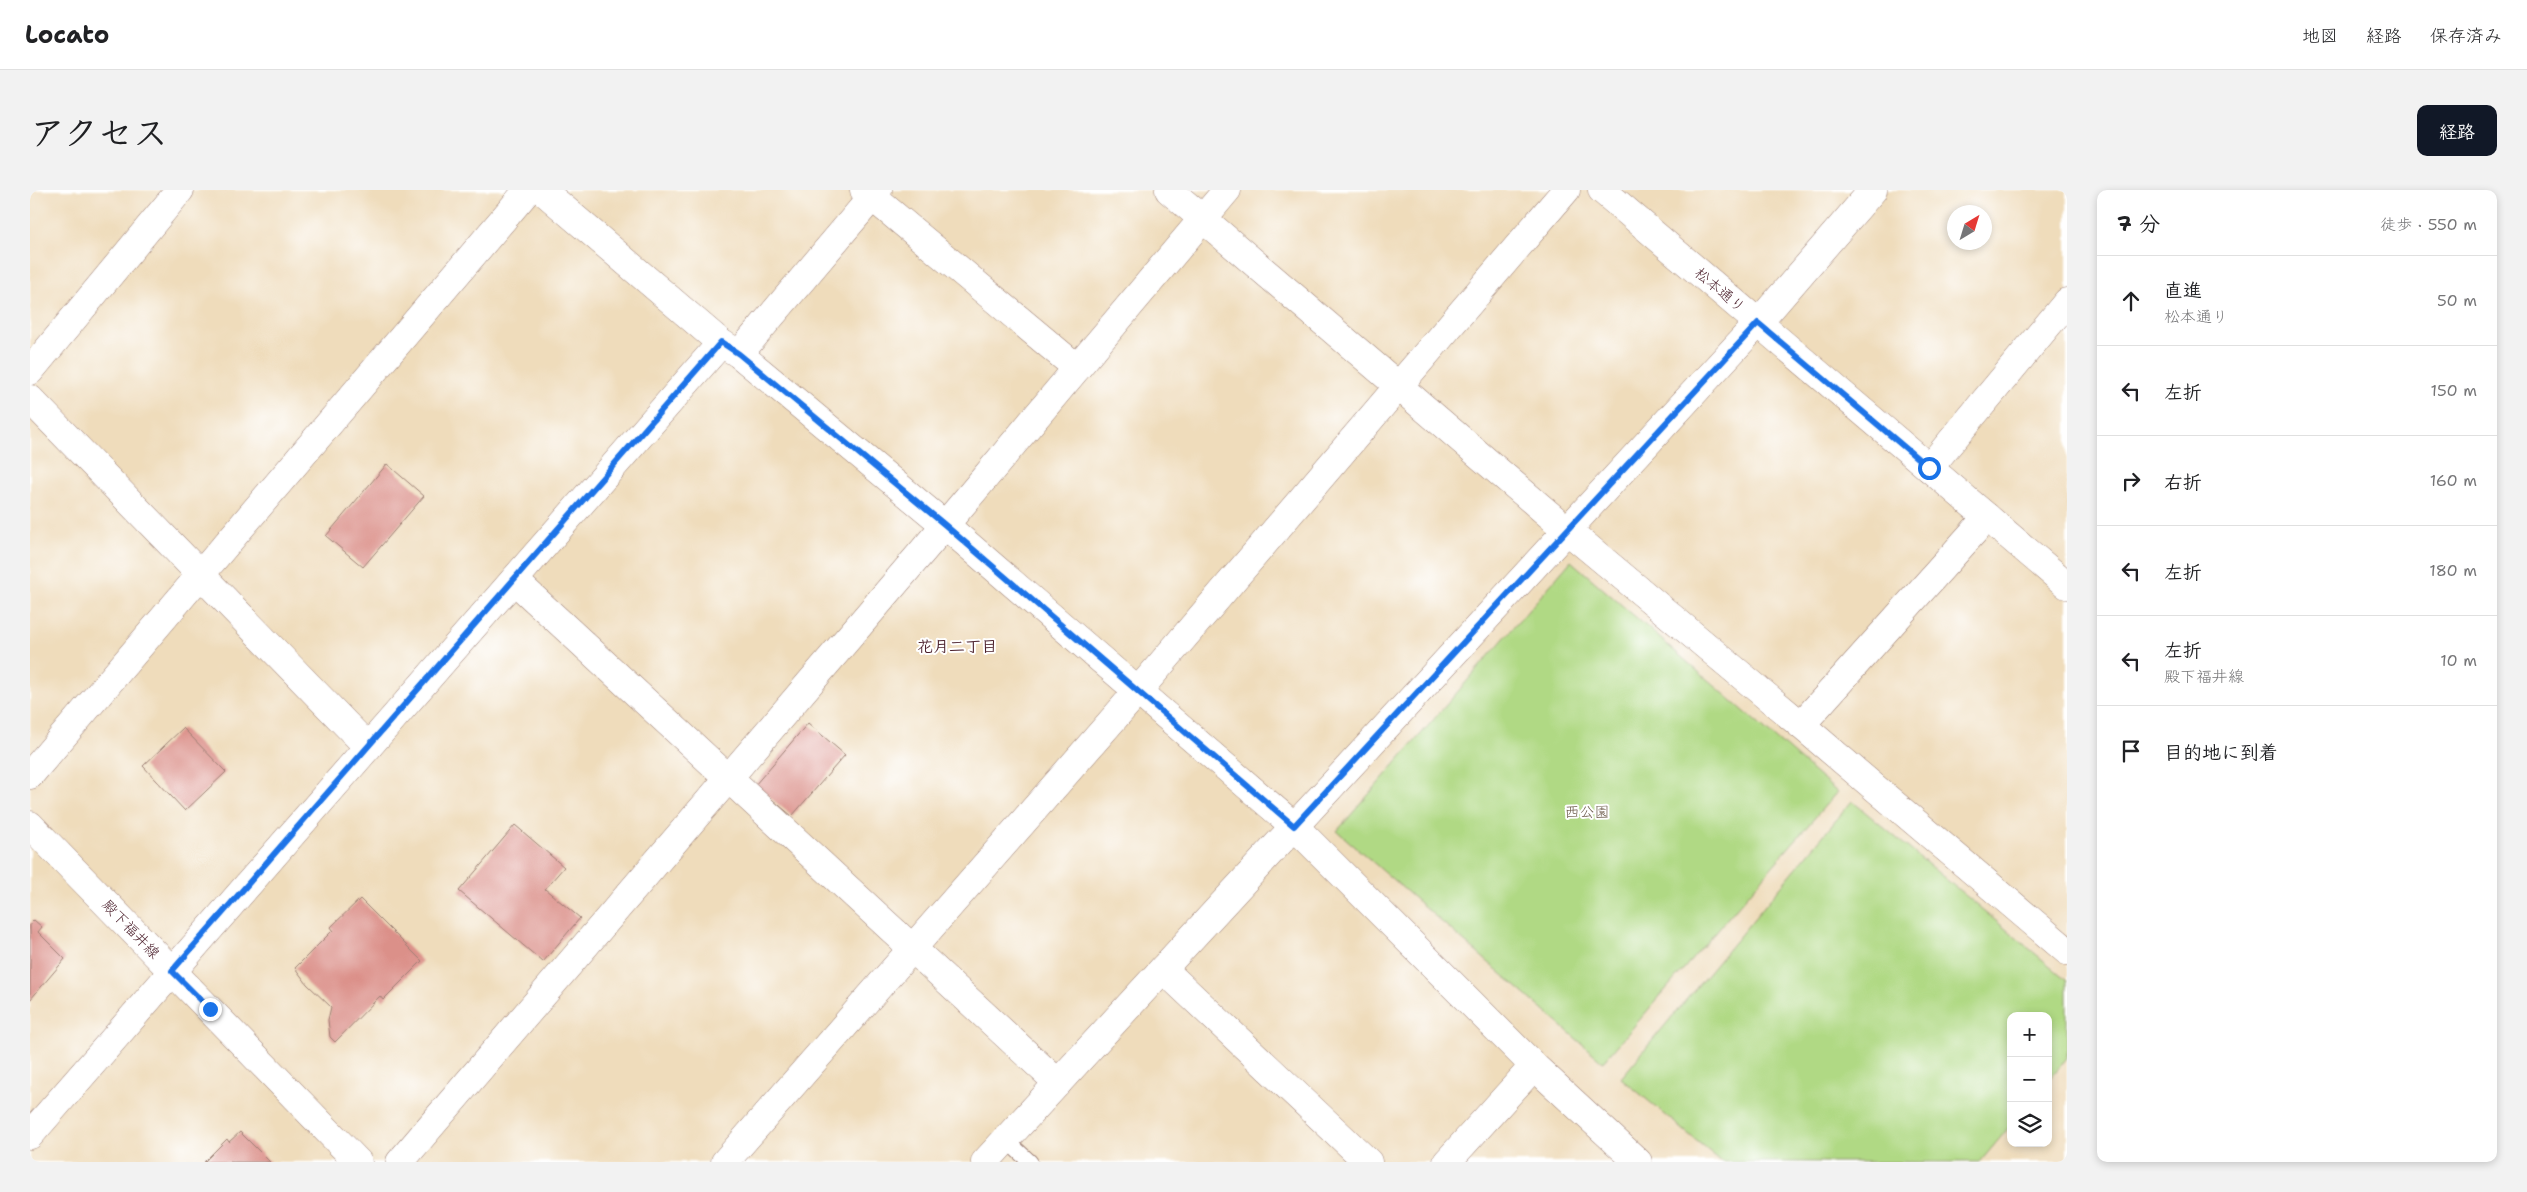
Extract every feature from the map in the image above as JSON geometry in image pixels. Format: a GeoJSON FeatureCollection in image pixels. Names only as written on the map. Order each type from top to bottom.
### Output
{"type":"FeatureCollection","features":[{"type":"Feature","properties":{"kind":"street"},"geometry":{"type":"LineString","coordinates":[[30,371],[180,190]]}},
{"type":"Feature","properties":{"kind":"street"},"geometry":{"type":"LineString","coordinates":[[30,775],[528,190]]}},
{"type":"Feature","properties":{"kind":"street"},"geometry":{"type":"LineString","coordinates":[[542,190],[945,525],[1294,826],[1534,1066],[1638,1162]]}},
{"type":"Feature","properties":{"kind":"street"},"geometry":{"type":"LineString","coordinates":[[1169,190],[1567,530],[1801,725],[2067,951]]}},
{"type":"Feature","properties":{"kind":"street"},"geometry":{"type":"LineString","coordinates":[[400,1162],[945,525],[1227,190]]}},
{"type":"Feature","properties":{"kind":"street"},"geometry":{"type":"LineString","coordinates":[[726,1162],[1138,691],[1400,387],[1566,190]]}},
{"type":"Feature","properties":{"kind":"street","name":"松本通り"},"geometry":{"type":"LineString","coordinates":[[1602,190],[2067,585]]}},
{"type":"Feature","properties":{"kind":"street"},"geometry":{"type":"LineString","coordinates":[[985,1162],[1758,323],[1874,190]]}},
{"type":"Feature","properties":{"kind":"street"},"geometry":{"type":"LineString","coordinates":[[30,1135],[514,580],[872,192],[1077,368]]}},
{"type":"Feature","properties":{"kind":"street"},"geometry":{"type":"LineString","coordinates":[[1929,468],[2066,306]]}},
{"type":"Feature","properties":{"kind":"street"},"geometry":{"type":"LineString","coordinates":[[30,399],[368,747]]}},
{"type":"Feature","properties":{"kind":"street"},"geometry":{"type":"LineString","coordinates":[[1801,725],[1987,517]]}},
{"type":"Feature","properties":{"kind":"street"},"geometry":{"type":"LineString","coordinates":[[514,580],[1058,1083]]}},
{"type":"Feature","properties":{"kind":"street","name":"殿下福井線"},"geometry":{"type":"LineString","coordinates":[[30,825],[358,1162]]}},
{"type":"Feature","properties":{"kind":"street"},"geometry":{"type":"LineString","coordinates":[[1163,969],[1368,1162]]}},
{"type":"Feature","properties":{"kind":"street"},"geometry":{"type":"LineString","coordinates":[[1447,1162],[1534,1066]]}},
{"type":"Feature","properties":{"kind":"lane"},"geometry":{"type":"LineString","coordinates":[[1006,1140],[1030,1162]]}},
{"type":"Feature","properties":{"kind":"green space","name":"西公園"},"geometry":{"type":"Polygon","coordinates":[[[1571,561],[1837,792],[1603,1062],[1337,831],[1571,561]]]}},
{"type":"Feature","properties":{"kind":"green space"},"geometry":{"type":"Polygon","coordinates":[[[1852,801],[2067,980],[2067,1058],[2052,1075],[2052,1012],[2007,1012],[2007,1130],[1980,1162],[1722,1162],[1621,1078],[1852,801]]]}},
{"type":"Feature","properties":{"kind":"building"},"geometry":{"type":"Polygon","coordinates":[[[387,464],[424,496],[363,567],[326,536],[387,464]]]}},
{"type":"Feature","properties":{"kind":"building"},"geometry":{"type":"Polygon","coordinates":[[[808,723],[845,755],[792,816],[755,785],[808,723]]]}},
{"type":"Feature","properties":{"kind":"building"},"geometry":{"type":"Polygon","coordinates":[[[183,728],[226,772],[185,811],[143,766],[183,728]]]}},
{"type":"Feature","properties":{"kind":"building"},"geometry":{"type":"Polygon","coordinates":[[[515,825],[564,867],[545,889],[580,918],[543,962],[459,891],[515,825]]]}},
{"type":"Feature","properties":{"kind":"building"},"geometry":{"type":"Polygon","coordinates":[[[360,899],[422,961],[383,1000],[380,996],[335,1042],[330,1037],[328,1020],[331,1007],[307,984],[295,968],[333,930],[331,927],[360,899]]]}},
{"type":"Feature","properties":{"kind":"building"},"geometry":{"type":"Polygon","coordinates":[[[34,920],[42,927],[38,932],[65,959],[30,1000],[30,924],[34,920]]]}},
{"type":"Feature","properties":{"kind":"building"},"geometry":{"type":"Polygon","coordinates":[[[240,1132],[270,1162],[204,1162],[227,1139],[229,1142],[240,1132]]]}},
{"type":"Feature","properties":{"kind":"district","name":"花月二丁目"},"geometry":{"type":"Point","coordinates":[957,646]}},
{"type":"Feature","properties":{"kind":"route"},"geometry":{"type":"LineString","coordinates":[[210,1009],[172,971],[721,342],[739,354],[945,525],[1294,826],[1758,323],[1929,468]]}}]}
